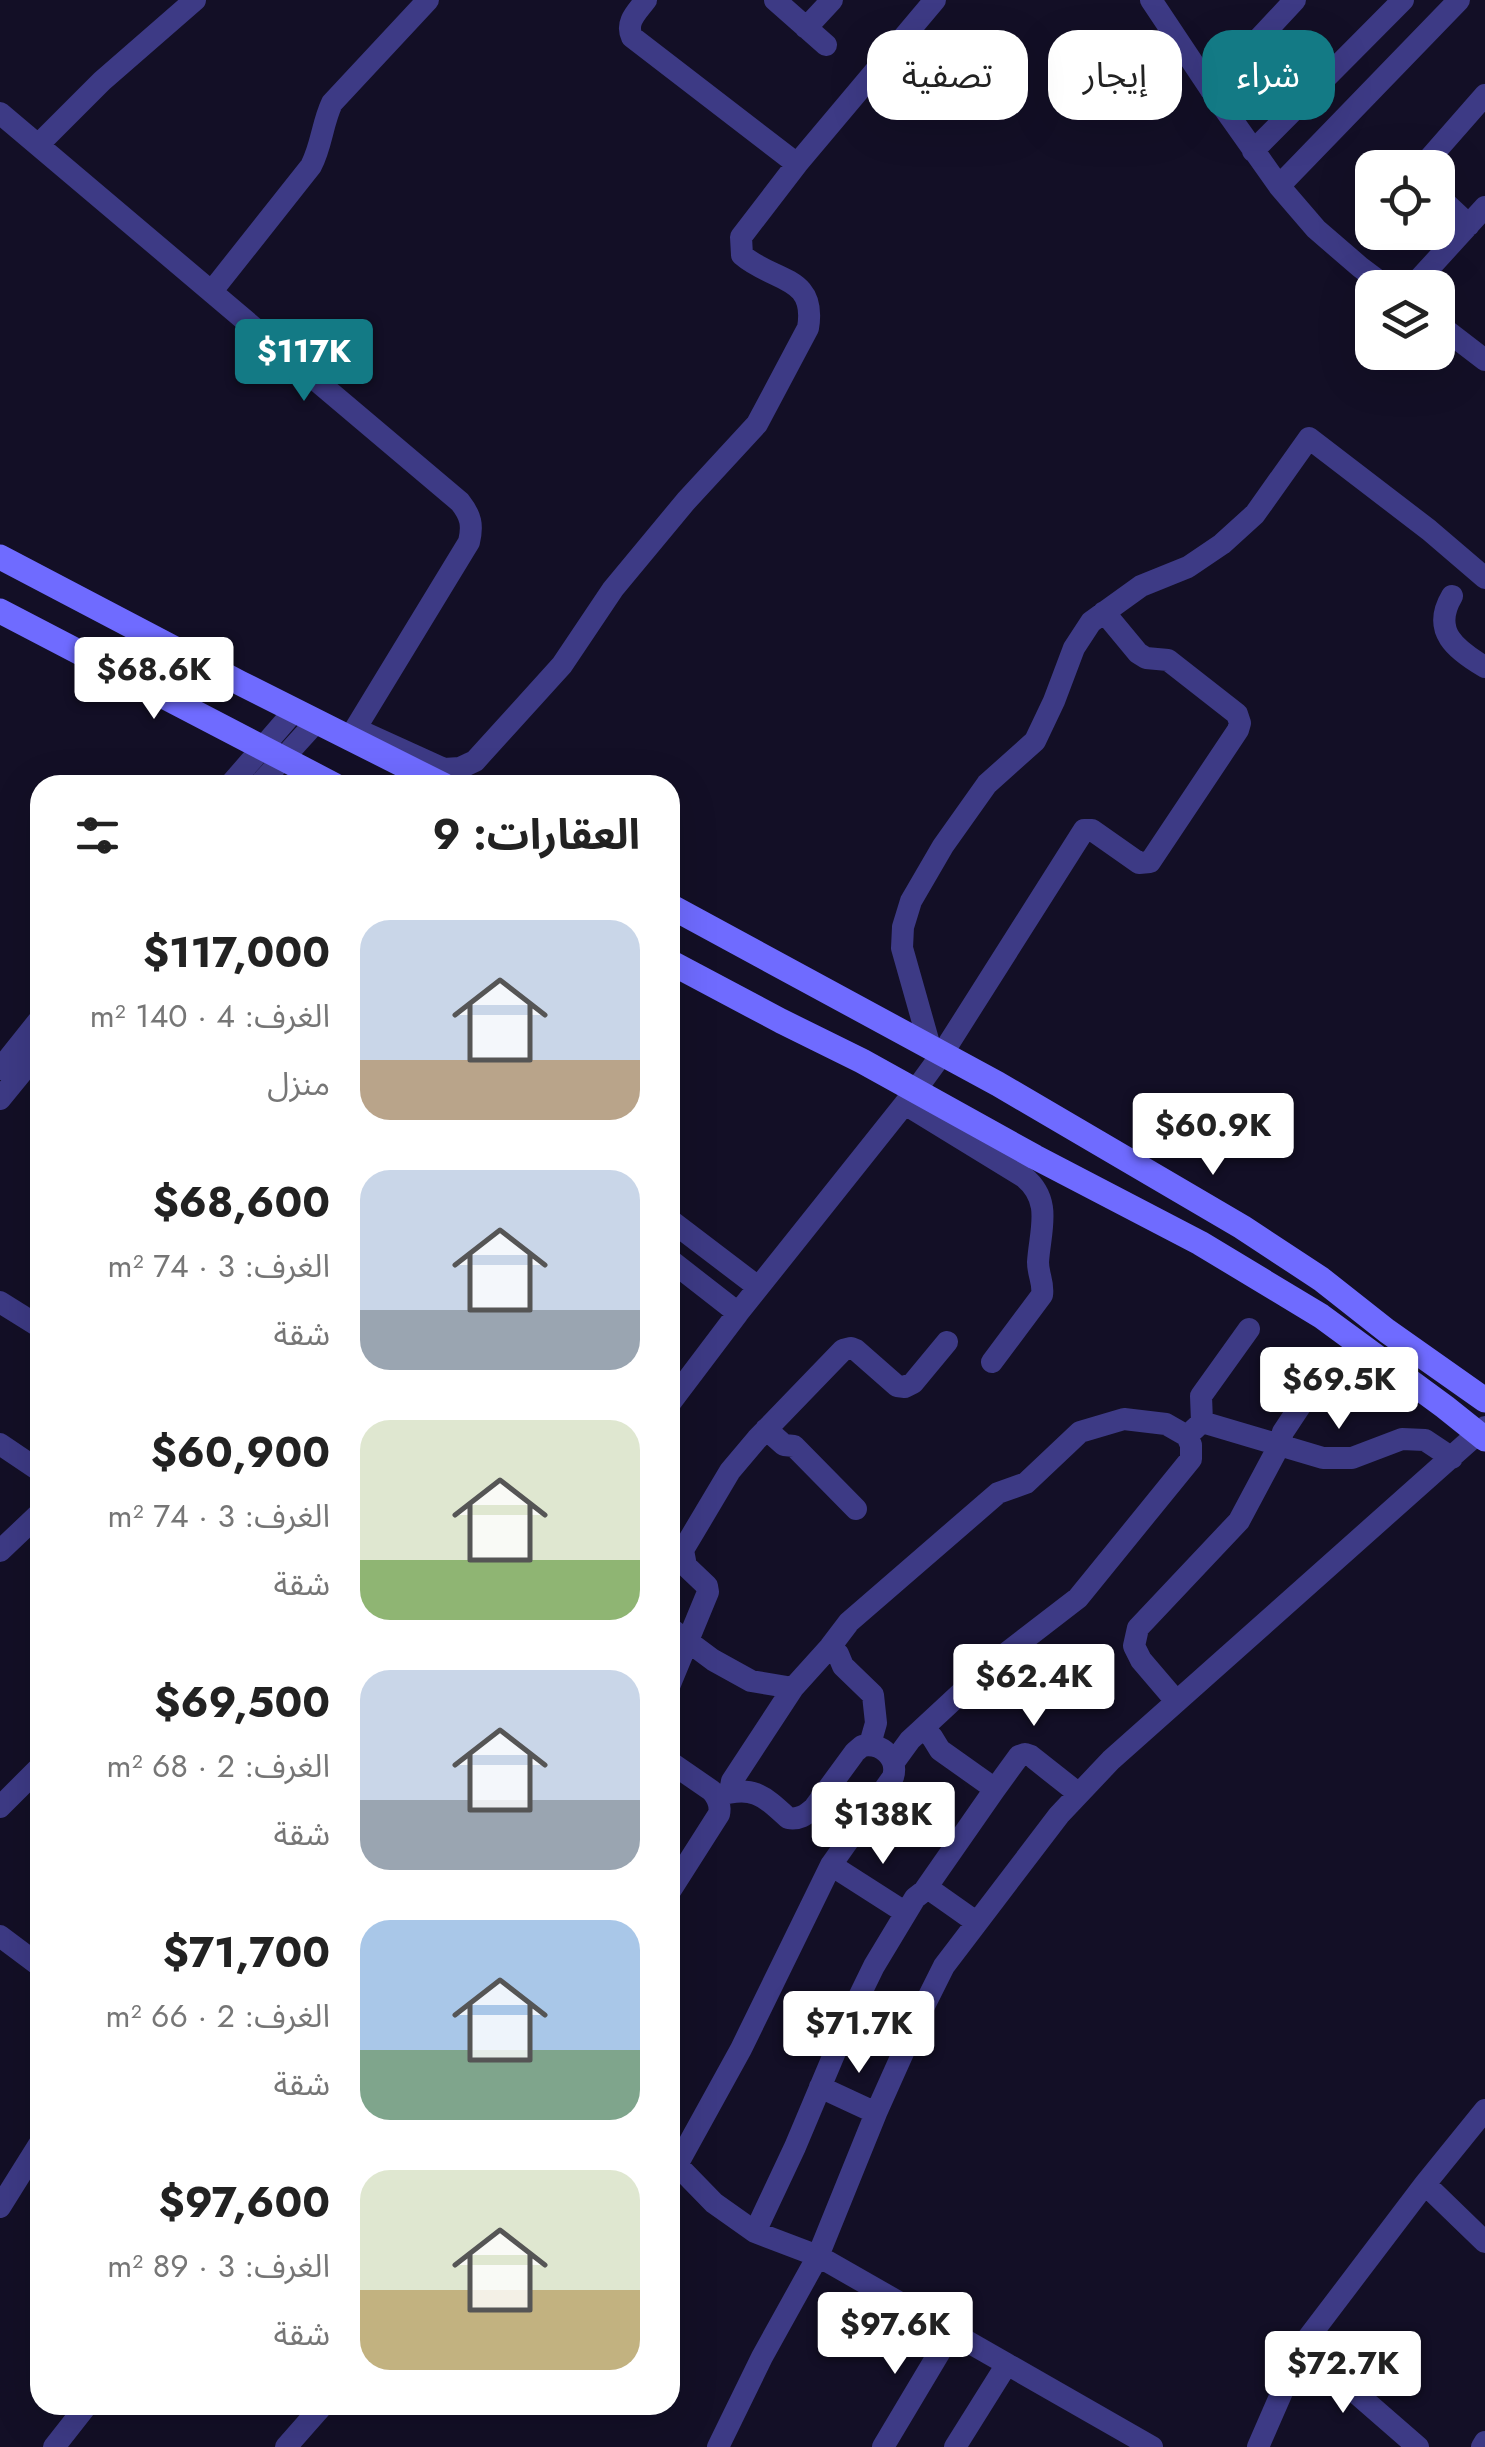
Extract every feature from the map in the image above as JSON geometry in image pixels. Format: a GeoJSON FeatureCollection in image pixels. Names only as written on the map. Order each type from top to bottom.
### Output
{"type":"FeatureCollection","features":[{"type":"Feature","properties":{"kind":"street"},"geometry":{"type":"LineString","coordinates":[[39,144],[102,81],[196,0]]}},
{"type":"Feature","properties":{"kind":"street"},"geometry":{"type":"LineString","coordinates":[[212,291],[312,166],[332,103],[428,0]]}},
{"type":"Feature","properties":{"kind":"street"},"geometry":{"type":"LineString","coordinates":[[646,0],[629,23],[632,37],[797,164]]}},
{"type":"Feature","properties":{"kind":"street"},"geometry":{"type":"LineString","coordinates":[[775,0],[826,46]]}},
{"type":"Feature","properties":{"kind":"street"},"geometry":{"type":"LineString","coordinates":[[806,28],[832,0]]}},
{"type":"Feature","properties":{"kind":"street"},"geometry":{"type":"LineString","coordinates":[[0,557],[306,716],[444,768],[460,768],[475,760],[562,666],[613,589],[758,424],[808,328],[811,312],[802,289],[742,255],[741,237],[935,0]]}},
{"type":"Feature","properties":{"kind":"street"},"geometry":{"type":"LineString","coordinates":[[1151,0],[1202,78]]}},
{"type":"Feature","properties":{"kind":"street"},"geometry":{"type":"LineString","coordinates":[[1267,30],[1295,0]]}},
{"type":"Feature","properties":{"kind":"street"},"geometry":{"type":"LineString","coordinates":[[1279,186],[1459,0]]}},
{"type":"Feature","properties":{"kind":"street"},"geometry":{"type":"LineString","coordinates":[[1253,150],[1398,5],[1424,38]]}},
{"type":"Feature","properties":{"kind":"street"},"geometry":{"type":"LineString","coordinates":[[1442,150],[1476,121],[1485,94]]}},
{"type":"Feature","properties":{"kind":"street"},"geometry":{"type":"LineString","coordinates":[[0,113],[468,511],[472,526],[469,542],[352,734]]}},
{"type":"Feature","properties":{"kind":"street"},"geometry":{"type":"LineString","coordinates":[[1232,120],[1316,229],[1364,270]]}},
{"type":"Feature","properties":{"kind":"street"},"geometry":{"type":"LineString","coordinates":[[1428,270],[1477,216]]}},
{"type":"Feature","properties":{"kind":"street"},"geometry":{"type":"LineString","coordinates":[[1455,337],[1485,360]]}},
{"type":"Feature","properties":{"kind":"street"},"geometry":{"type":"LineString","coordinates":[[936,1050],[902,948],[911,901],[942,846],[987,784],[1035,741],[1074,648],[1091,622],[1141,586],[1188,567],[1222,544],[1255,514],[1309,438],[1485,578]]}},
{"type":"Feature","properties":{"kind":"street"},"geometry":{"type":"LineString","coordinates":[[1452,596],[1442,615],[1446,633],[1452,644],[1485,666]]}},
{"type":"Feature","properties":{"kind":"street"},"geometry":{"type":"LineString","coordinates":[[0,611],[316,775]]}},
{"type":"Feature","properties":{"kind":"street"},"geometry":{"type":"LineString","coordinates":[[680,1389],[910,1097],[936,1050],[1084,830],[1092,830],[1139,863],[1150,862],[1238,730],[1236,714],[1168,660],[1138,654],[1104,612]]}},
{"type":"Feature","properties":{"kind":"street"},"geometry":{"type":"LineString","coordinates":[[243,775],[273,752],[306,716]]}},
{"type":"Feature","properties":{"kind":"street"},"geometry":{"type":"LineString","coordinates":[[352,734],[425,775]]}},
{"type":"Feature","properties":{"kind":"street"},"geometry":{"type":"LineString","coordinates":[[264,775],[273,752]]}},
{"type":"Feature","properties":{"kind":"street"},"geometry":{"type":"LineString","coordinates":[[680,911],[998,1084],[1242,1227],[1322,1279],[1386,1331],[1485,1400]]}},
{"type":"Feature","properties":{"kind":"street"},"geometry":{"type":"LineString","coordinates":[[680,968],[910,1097],[1036,1157],[1200,1243],[1321,1316],[1483,1433],[1111,1760],[1059,1815],[976,1922],[944,1966],[922,2008],[818,2256],[718,2447]]}},
{"type":"Feature","properties":{"kind":"street"},"geometry":{"type":"LineString","coordinates":[[0,1069],[30,1032]]}},
{"type":"Feature","properties":{"kind":"street"},"geometry":{"type":"LineString","coordinates":[[0,1099],[30,1062]]}},
{"type":"Feature","properties":{"kind":"street"},"geometry":{"type":"LineString","coordinates":[[910,1097],[1032,1182],[1041,1198],[1044,1216],[1038,1266],[1044,1289],[992,1362]]}},
{"type":"Feature","properties":{"kind":"street"},"geometry":{"type":"LineString","coordinates":[[680,1228],[758,1287]]}},
{"type":"Feature","properties":{"kind":"street"},"geometry":{"type":"LineString","coordinates":[[680,1268],[738,1313]]}},
{"type":"Feature","properties":{"kind":"street"},"geometry":{"type":"LineString","coordinates":[[0,1302],[30,1321]]}},
{"type":"Feature","properties":{"kind":"street"},"geometry":{"type":"LineString","coordinates":[[680,2149],[741,2048],[831,1866],[893,1777],[894,1762],[910,1740],[991,1665],[1078,1598],[1191,1460],[1201,1396],[1249,1329]]}},
{"type":"Feature","properties":{"kind":"street"},"geometry":{"type":"LineString","coordinates":[[680,1633],[708,1592],[708,1586],[686,1566],[683,1550],[730,1471],[766,1429],[843,1350],[856,1350],[897,1386],[906,1386],[947,1342]]}},
{"type":"Feature","properties":{"kind":"street"},"geometry":{"type":"LineString","coordinates":[[1176,1701],[1134,1646],[1138,1628],[1239,1521],[1283,1432],[1324,1370]]}},
{"type":"Feature","properties":{"kind":"street"},"geometry":{"type":"LineString","coordinates":[[680,1875],[719,1814],[723,1794],[793,1688],[849,1622],[998,1493],[1026,1482],[1080,1432],[1124,1419],[1194,1429],[1323,1458],[1352,1458],[1402,1438],[1425,1440],[1452,1458]]}},
{"type":"Feature","properties":{"kind":"street"},"geometry":{"type":"LineString","coordinates":[[766,1429],[784,1445],[794,1446],[856,1509]]}},
{"type":"Feature","properties":{"kind":"street"},"geometry":{"type":"LineString","coordinates":[[0,1444],[30,1464]]}},
{"type":"Feature","properties":{"kind":"street"},"geometry":{"type":"LineString","coordinates":[[0,1551],[30,1522]]}},
{"type":"Feature","properties":{"kind":"street"},"geometry":{"type":"LineString","coordinates":[[680,1635],[713,1660],[751,1681],[793,1688]]}},
{"type":"Feature","properties":{"kind":"street"},"geometry":{"type":"LineString","coordinates":[[830,1647],[873,1695],[876,1723],[870,1744]]}},
{"type":"Feature","properties":{"kind":"street"},"geometry":{"type":"LineString","coordinates":[[922,1729],[932,1736],[940,1750],[995,1789]]}},
{"type":"Feature","properties":{"kind":"street"},"geometry":{"type":"LineString","coordinates":[[680,1768],[723,1794],[755,1792],[788,1818],[800,1818],[814,1808],[862,1746],[870,1744],[894,1762]]}},
{"type":"Feature","properties":{"kind":"street"},"geometry":{"type":"LineString","coordinates":[[755,2232],[860,1993],[916,1898],[1019,1756],[1032,1756],[1079,1794]]}},
{"type":"Feature","properties":{"kind":"street"},"geometry":{"type":"LineString","coordinates":[[0,1806],[30,1777]]}},
{"type":"Feature","properties":{"kind":"street"},"geometry":{"type":"LineString","coordinates":[[831,1866],[906,1913]]}},
{"type":"Feature","properties":{"kind":"street"},"geometry":{"type":"LineString","coordinates":[[924,1891],[932,1891],[976,1922]]}},
{"type":"Feature","properties":{"kind":"street"},"geometry":{"type":"LineString","coordinates":[[0,1936],[30,1958]]}},
{"type":"Feature","properties":{"kind":"street"},"geometry":{"type":"LineString","coordinates":[[820,2087],[876,2113]]}},
{"type":"Feature","properties":{"kind":"street"},"geometry":{"type":"LineString","coordinates":[[1258,2447],[1302,2346],[1485,2110]]}},
{"type":"Feature","properties":{"kind":"street"},"geometry":{"type":"LineString","coordinates":[[0,2207],[8,2175],[30,2153]]}},
{"type":"Feature","properties":{"kind":"street"},"geometry":{"type":"LineString","coordinates":[[680,2165],[714,2202],[755,2232],[818,2256],[1152,2447]]}},
{"type":"Feature","properties":{"kind":"street"},"geometry":{"type":"LineString","coordinates":[[1425,2184],[1485,2242]]}},
{"type":"Feature","properties":{"kind":"street"},"geometry":{"type":"LineString","coordinates":[[884,2447],[951,2333]]}},
{"type":"Feature","properties":{"kind":"street"},"geometry":{"type":"LineString","coordinates":[[1302,2346],[1418,2447]]}},
{"type":"Feature","properties":{"kind":"street"},"geometry":{"type":"LineString","coordinates":[[955,2447],[1006,2364]]}},
{"type":"Feature","properties":{"kind":"street"},"geometry":{"type":"LineString","coordinates":[[54,2447],[79,2415]]}},
{"type":"Feature","properties":{"kind":"street"},"geometry":{"type":"LineString","coordinates":[[286,2447],[314,2415]]}}]}
